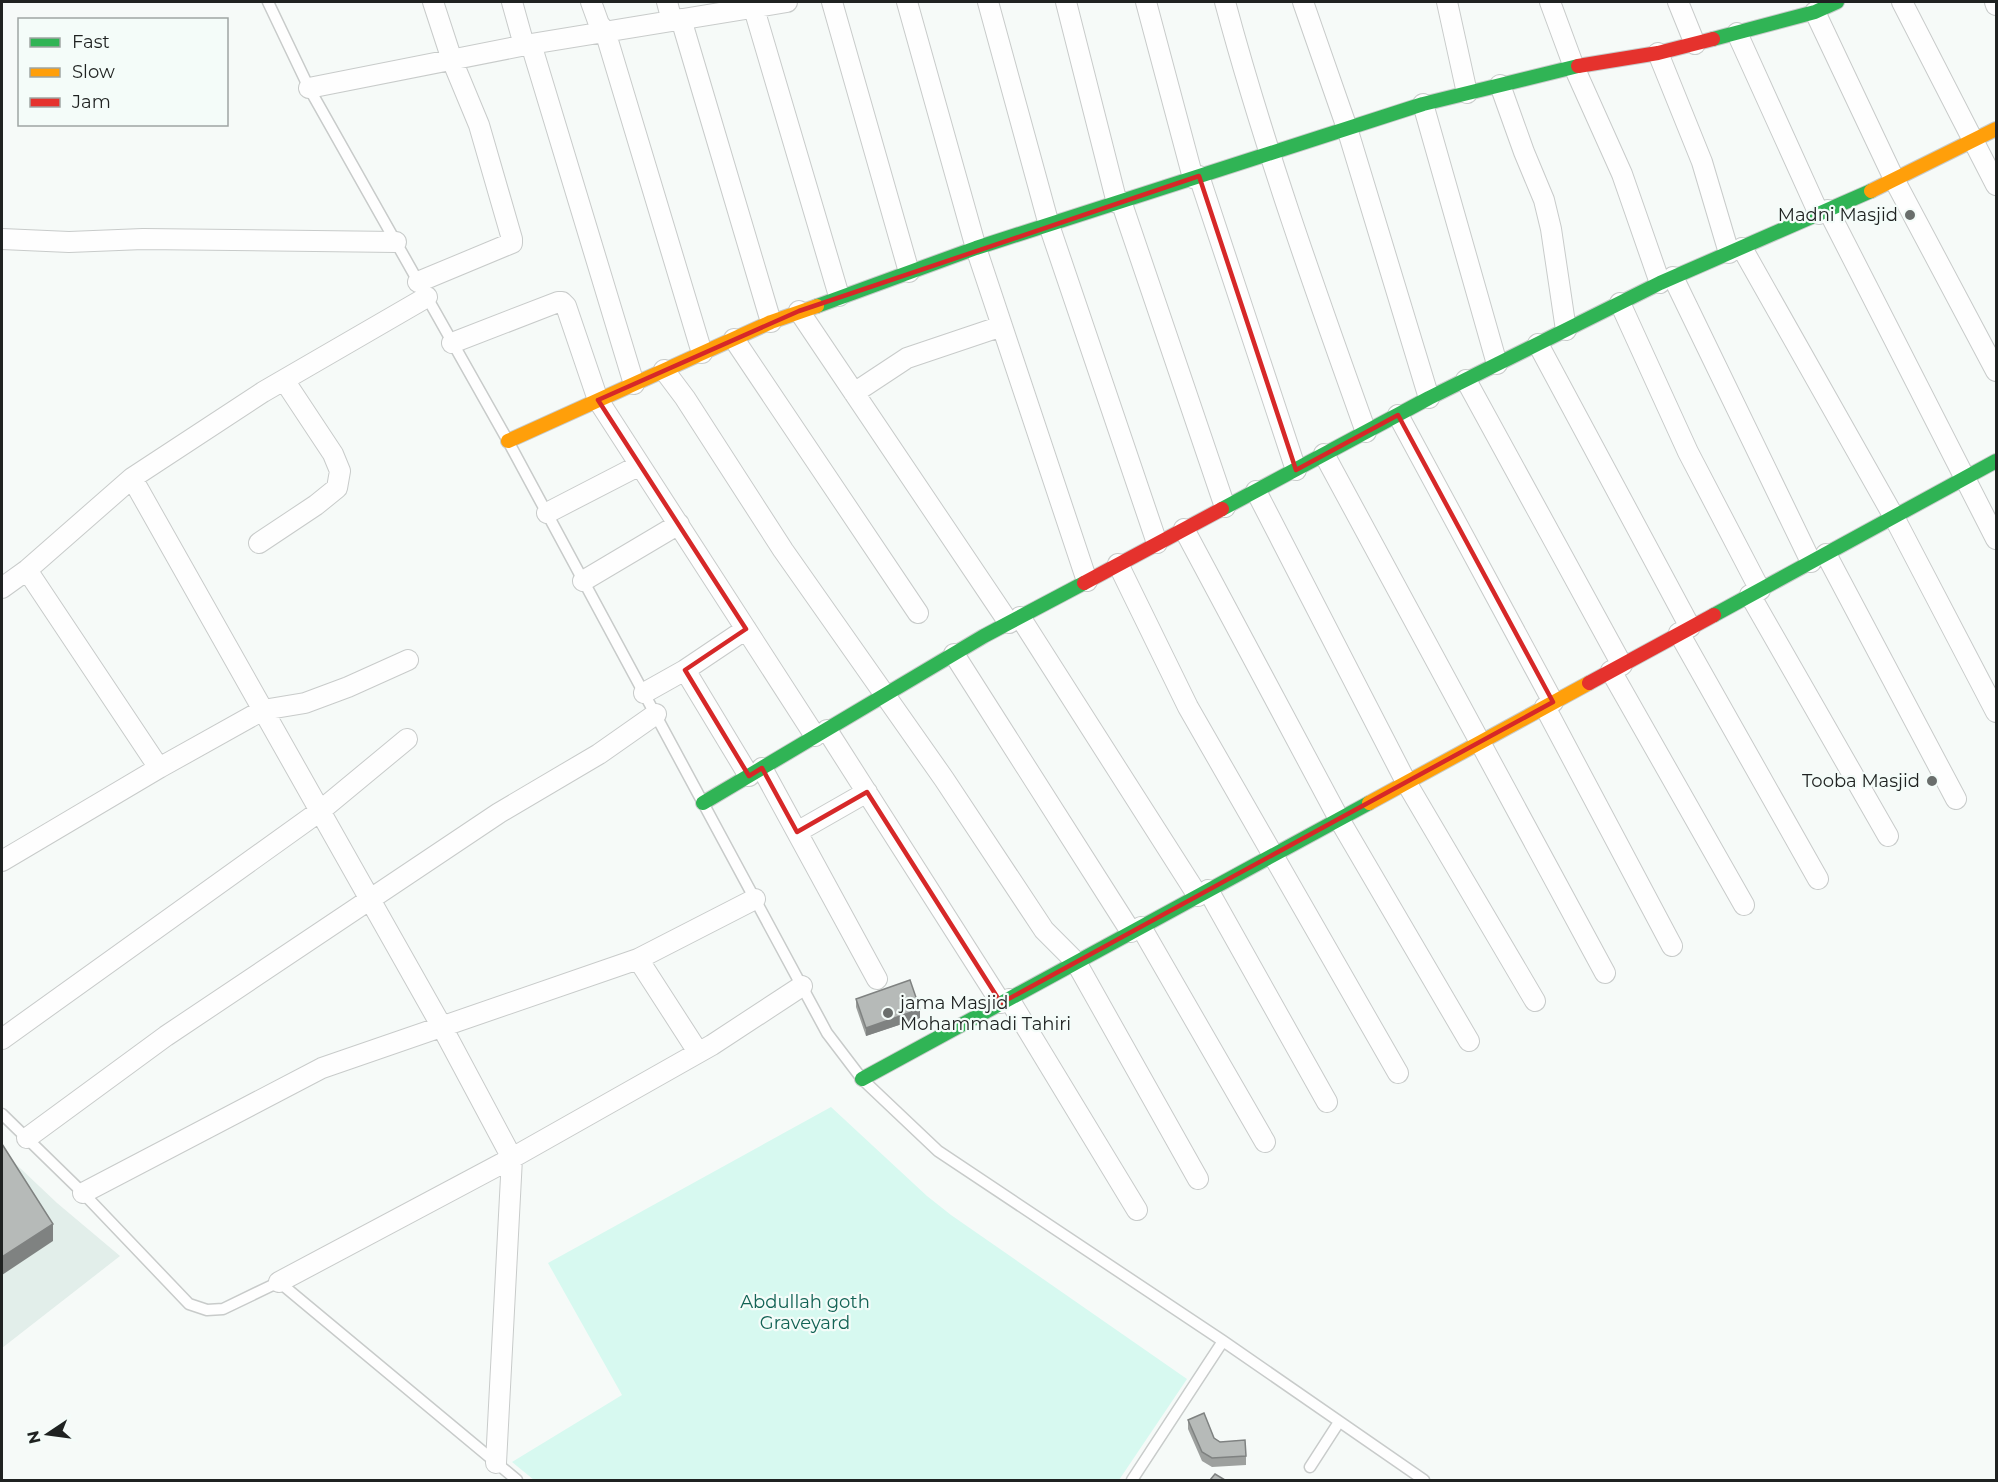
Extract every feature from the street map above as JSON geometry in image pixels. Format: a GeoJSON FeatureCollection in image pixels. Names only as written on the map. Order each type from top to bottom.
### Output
{"type":"FeatureCollection","features":[{"type":"Feature","properties":{"kind":"street"},"geometry":{"type":"LineString","coordinates":[[2,588],[27,570],[132,478],[423,289],[512,243],[479,125],[452,60],[433,2]]}},
{"type":"Feature","properties":{"kind":"street"},"geometry":{"type":"LineString","coordinates":[[512,2],[633,384]]}},
{"type":"Feature","properties":{"kind":"street"},"geometry":{"type":"LineString","coordinates":[[591,2],[599,24],[605,31],[702,353]]}},
{"type":"Feature","properties":{"kind":"street"},"geometry":{"type":"LineString","coordinates":[[667,2],[677,20],[771,322]]}},
{"type":"Feature","properties":{"kind":"street"},"geometry":{"type":"LineString","coordinates":[[309,88],[752,4],[787,2]]}},
{"type":"Feature","properties":{"kind":"street"},"geometry":{"type":"LineString","coordinates":[[832,2],[909,272]]}},
{"type":"Feature","properties":{"kind":"street"},"geometry":{"type":"LineString","coordinates":[[907,2],[976,248],[1087,581]]}},
{"type":"Feature","properties":{"kind":"street"},"geometry":{"type":"LineString","coordinates":[[988,2],[1049,225],[1157,543]]}},
{"type":"Feature","properties":{"kind":"street"},"geometry":{"type":"LineString","coordinates":[[1066,2],[1119,202],[1225,507]]}},
{"type":"Feature","properties":{"kind":"street"},"geometry":{"type":"LineString","coordinates":[[1146,2],[1196,177],[1296,470]]}},
{"type":"Feature","properties":{"kind":"street"},"geometry":{"type":"LineString","coordinates":[[1225,2],[1307,267],[1366,432]]}},
{"type":"Feature","properties":{"kind":"street"},"geometry":{"type":"LineString","coordinates":[[1303,2],[1347,128],[1429,398]]}},
{"type":"Feature","properties":{"kind":"street"},"geometry":{"type":"LineString","coordinates":[[1447,2],[1467,93]]}},
{"type":"Feature","properties":{"kind":"street"},"geometry":{"type":"LineString","coordinates":[[1550,2],[1574,67],[1667,280],[1818,558],[1956,800]]}},
{"type":"Feature","properties":{"kind":"street"},"geometry":{"type":"LineString","coordinates":[[1678,2],[1695,44]]}},
{"type":"Feature","properties":{"kind":"street"},"geometry":{"type":"LineString","coordinates":[[508,441],[771,322],[976,248],[1423,104],[1574,67],[1658,53],[1695,44],[1815,12],[1837,2]]}},
{"type":"Feature","properties":{"kind":"street"},"geometry":{"type":"LineString","coordinates":[[1902,2],[1996,185]]}},
{"type":"Feature","properties":{"kind":"street"},"geometry":{"type":"LineString","coordinates":[[752,4],[839,296]]}},
{"type":"Feature","properties":{"kind":"street"},"geometry":{"type":"LineString","coordinates":[[1815,12],[1895,181],[1996,371]]}},
{"type":"Feature","properties":{"kind":"street"},"geometry":{"type":"LineString","coordinates":[[1737,33],[1824,212],[1996,539]]}},
{"type":"Feature","properties":{"kind":"street"},"geometry":{"type":"LineString","coordinates":[[1658,53],[1736,250],[1894,517],[1996,712]]}},
{"type":"Feature","properties":{"kind":"street"},"geometry":{"type":"LineString","coordinates":[[1500,85],[1544,200],[1551,229],[1566,330]]}},
{"type":"Feature","properties":{"kind":"street"},"geometry":{"type":"LineString","coordinates":[[1423,104],[1497,364]]}},
{"type":"Feature","properties":{"kind":"street"},"geometry":{"type":"LineString","coordinates":[[703,803],[1014,620],[1429,398],[1667,280],[1895,181],[1996,129]]}},
{"type":"Feature","properties":{"kind":"street"},"geometry":{"type":"LineString","coordinates":[[2,239],[69,242],[143,239],[396,242]]}},
{"type":"Feature","properties":{"kind":"street"},"geometry":{"type":"LineString","coordinates":[[452,343],[558,302],[566,306],[598,400],[746,629],[867,792],[1005,1001],[1137,1210]]}},
{"type":"Feature","properties":{"kind":"street"},"geometry":{"type":"LineString","coordinates":[[1620,303],[1755,592],[1888,836]]}},
{"type":"Feature","properties":{"kind":"street"},"geometry":{"type":"LineString","coordinates":[[799,311],[1203,893],[1327,1102]]}},
{"type":"Feature","properties":{"kind":"street"},"geometry":{"type":"LineString","coordinates":[[855,393],[907,358],[1002,326]]}},
{"type":"Feature","properties":{"kind":"street"},"geometry":{"type":"LineString","coordinates":[[734,339],[918,613]]}},
{"type":"Feature","properties":{"kind":"street"},"geometry":{"type":"LineString","coordinates":[[1538,344],[1685,630],[1818,879]]}},
{"type":"Feature","properties":{"kind":"street"},"geometry":{"type":"LineString","coordinates":[[664,370],[685,398],[783,550],[944,779],[1044,930],[1076,962],[1198,1179]]}},
{"type":"Feature","properties":{"kind":"street"},"geometry":{"type":"LineString","coordinates":[[259,543],[337,488],[340,471],[333,454],[284,380]]}},
{"type":"Feature","properties":{"kind":"street"},"geometry":{"type":"LineString","coordinates":[[1467,380],[1616,668],[1744,905]]}},
{"type":"Feature","properties":{"kind":"street"},"geometry":{"type":"LineString","coordinates":[[1398,415],[1672,946]]}},
{"type":"Feature","properties":{"kind":"street"},"geometry":{"type":"LineString","coordinates":[[1324,454],[1605,973]]}},
{"type":"Feature","properties":{"kind":"street"},"geometry":{"type":"LineString","coordinates":[[862,1079],[1996,460]]}},
{"type":"Feature","properties":{"kind":"street"},"geometry":{"type":"LineString","coordinates":[[547,513],[640,465]]}},
{"type":"Feature","properties":{"kind":"street"},"geometry":{"type":"LineString","coordinates":[[132,478],[442,1027],[512,1158],[496,1463]]}},
{"type":"Feature","properties":{"kind":"street"},"geometry":{"type":"LineString","coordinates":[[1256,491],[1406,782],[1534,1001]]}},
{"type":"Feature","properties":{"kind":"street"},"geometry":{"type":"LineString","coordinates":[[583,581],[679,524]]}},
{"type":"Feature","properties":{"kind":"street"},"geometry":{"type":"LineString","coordinates":[[1184,530],[1339,819],[1469,1041]]}},
{"type":"Feature","properties":{"kind":"street"},"geometry":{"type":"LineString","coordinates":[[1118,564],[1188,707],[1398,1073]]}},
{"type":"Feature","properties":{"kind":"street"},"geometry":{"type":"LineString","coordinates":[[27,570],[159,768]]}},
{"type":"Feature","properties":{"kind":"street"},"geometry":{"type":"LineString","coordinates":[[644,693],[746,629]]}},
{"type":"Feature","properties":{"kind":"street"},"geometry":{"type":"LineString","coordinates":[[954,654],[1136,929],[1265,1142]]}},
{"type":"Feature","properties":{"kind":"street"},"geometry":{"type":"LineString","coordinates":[[2,861],[159,768],[263,710],[304,703],[348,687],[408,660]]}},
{"type":"Feature","properties":{"kind":"street"},"geometry":{"type":"LineString","coordinates":[[685,669],[797,832],[878,979]]}},
{"type":"Feature","properties":{"kind":"street"},"geometry":{"type":"LineString","coordinates":[[27,1138],[166,1036],[371,901],[499,813],[599,753],[656,714]]}},
{"type":"Feature","properties":{"kind":"street"},"geometry":{"type":"LineString","coordinates":[[2,1039],[320,811],[407,738]]}},
{"type":"Feature","properties":{"kind":"street"},"geometry":{"type":"LineString","coordinates":[[797,832],[867,792]]}},
{"type":"Feature","properties":{"kind":"street"},"geometry":{"type":"LineString","coordinates":[[83,1193],[322,1068],[638,959],[755,899]]}},
{"type":"Feature","properties":{"kind":"street"},"geometry":{"type":"LineString","coordinates":[[638,959],[698,1052]]}},
{"type":"Feature","properties":{"kind":"street"},"geometry":{"type":"LineString","coordinates":[[279,1282],[512,1158],[698,1052],[802,986]]}},
{"type":"Feature","properties":{"kind":"lane"},"geometry":{"type":"LineString","coordinates":[[268,2],[309,88],[508,441],[827,1033],[862,1079],[938,1151],[1222,1341],[1424,1480]]}},
{"type":"Feature","properties":{"kind":"lane"},"geometry":{"type":"LineString","coordinates":[[2,1114],[83,1193],[189,1304],[207,1310],[223,1309],[279,1282],[517,1480]]}},
{"type":"Feature","properties":{"kind":"lane"},"geometry":{"type":"LineString","coordinates":[[1132,1480],[1222,1341]]}},
{"type":"Feature","properties":{"kind":"lane"},"geometry":{"type":"LineString","coordinates":[[1310,1467],[1339,1422]]}},
{"type":"Feature","properties":{"kind":"highlighted area"},"geometry":{"type":"Polygon","coordinates":[[[1199,176],[1296,470],[1398,415],[1553,702],[1001,1003],[867,792],[797,832],[762,768],[749,776],[685,670],[746,629],[598,400],[799,311],[1199,176]]]}},
{"type":"Feature","properties":{"kind":"shaded area"},"geometry":{"type":"Polygon","coordinates":[[[2,1151],[57,1203],[120,1256],[2,1348],[2,1151]]]}},
{"type":"Feature","properties":{"kind":"green space","name":"Abdullah goth Graveyard"},"geometry":{"type":"Polygon","coordinates":[[[831,1107],[927,1196],[951,1215],[1187,1379],[1119,1480],[534,1480],[512,1462],[622,1395],[548,1263],[831,1107]]]}},
{"type":"Feature","properties":{"kind":"building","name":"jama Masjid Mohammadi Tahiri"},"geometry":{"type":"Polygon","coordinates":[[[910,980],[920,1009],[866,1028],[856,999],[910,980]]]}},
{"type":"Feature","properties":{"kind":"building"},"geometry":{"type":"Polygon","coordinates":[[[2,1144],[53,1224],[2,1257],[2,1144]]]}},
{"type":"Feature","properties":{"kind":"building"},"geometry":{"type":"Polygon","coordinates":[[[1204,1413],[1214,1438],[1220,1442],[1245,1440],[1246,1456],[1212,1458],[1202,1452],[1188,1420],[1204,1413]]]}},
{"type":"Feature","properties":{"kind":"building"},"geometry":{"type":"Polygon","coordinates":[[[1215,1474],[1225,1480],[1210,1480],[1215,1474]]]}},
{"type":"Feature","properties":{"kind":"traffic: fast"},"geometry":{"type":"LineString","coordinates":[[1713,39],[1815,12],[1837,2]]}},
{"type":"Feature","properties":{"kind":"traffic: fast"},"geometry":{"type":"LineString","coordinates":[[817,306],[976,248],[1423,104],[1578,66]]}},
{"type":"Feature","properties":{"kind":"traffic: fast"},"geometry":{"type":"LineString","coordinates":[[1222,509],[1429,398],[1660,283],[1871,191]]}},
{"type":"Feature","properties":{"kind":"traffic: fast"},"geometry":{"type":"LineString","coordinates":[[1714,615],[1996,461]]}},
{"type":"Feature","properties":{"kind":"traffic: fast"},"geometry":{"type":"LineString","coordinates":[[703,803],[984,636],[1084,583]]}},
{"type":"Feature","properties":{"kind":"traffic: fast"},"geometry":{"type":"LineString","coordinates":[[862,1079],[1369,803]]}},
{"type":"Feature","properties":{"kind":"traffic: slow"},"geometry":{"type":"LineString","coordinates":[[1871,191],[1996,129]]}},
{"type":"Feature","properties":{"kind":"traffic: slow"},"geometry":{"type":"LineString","coordinates":[[508,441],[771,322],[817,306]]}},
{"type":"Feature","properties":{"kind":"traffic: slow"},"geometry":{"type":"LineString","coordinates":[[1369,803],[1589,683]]}},
{"type":"Feature","properties":{"kind":"traffic: jam"},"geometry":{"type":"LineString","coordinates":[[1578,66],[1658,53],[1713,39]]}},
{"type":"Feature","properties":{"kind":"traffic: jam"},"geometry":{"type":"LineString","coordinates":[[1084,583],[1222,509]]}},
{"type":"Feature","properties":{"kind":"traffic: jam"},"geometry":{"type":"LineString","coordinates":[[1589,683],[1714,615]]}},
{"type":"Feature","properties":{"kind":"place","name":"Madni Masjid"},"geometry":{"type":"Point","coordinates":[1910,215]}},
{"type":"Feature","properties":{"kind":"place","name":"Tooba Masjid"},"geometry":{"type":"Point","coordinates":[1932,781]}},
{"type":"Feature","properties":{"kind":"place","name":"jama Masjid Mohammadi Tahiri"},"geometry":{"type":"Point","coordinates":[888,1013]}}]}
